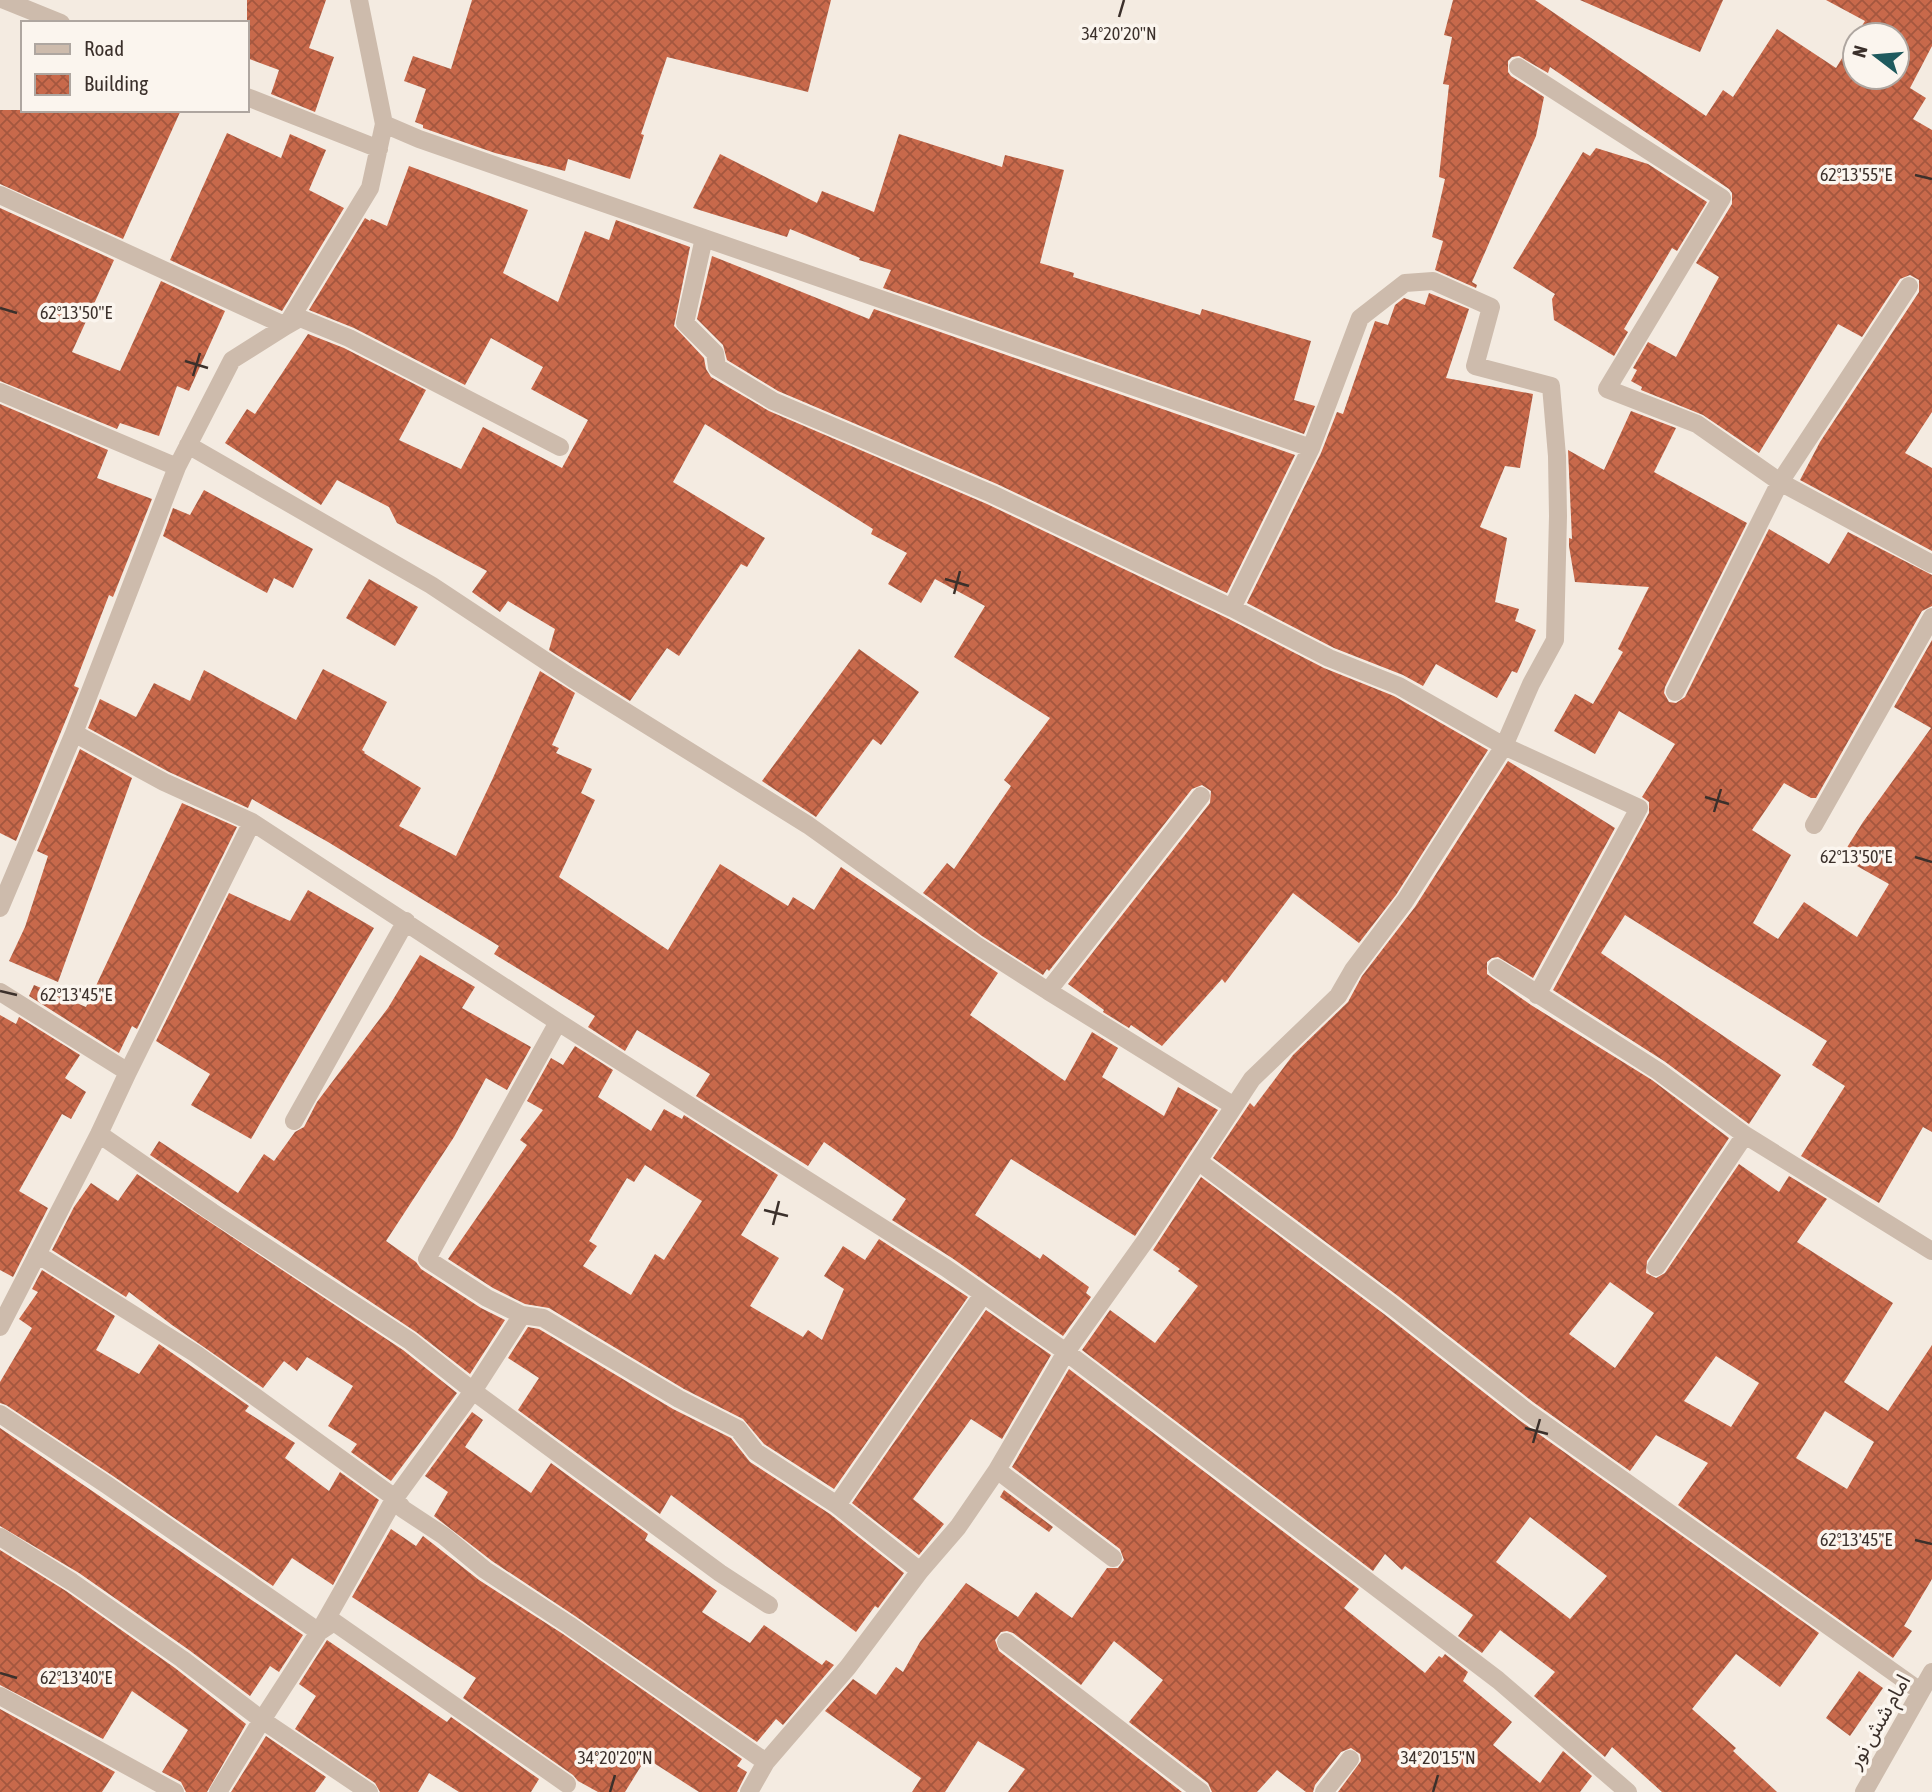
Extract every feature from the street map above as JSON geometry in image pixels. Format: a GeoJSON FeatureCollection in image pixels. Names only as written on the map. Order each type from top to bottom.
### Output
{"type":"FeatureCollection","features":[{"type":"Feature","properties":{"kind":"street"},"geometry":{"type":"LineString","coordinates":[[4,0],[56,21]]}},
{"type":"Feature","properties":{"kind":"street"},"geometry":{"type":"LineString","coordinates":[[286,326],[370,188],[379,149],[384,124],[359,0]]}},
{"type":"Feature","properties":{"kind":"street"},"geometry":{"type":"LineString","coordinates":[[1518,67],[1722,198],[1607,389],[1697,424],[1780,482],[1932,564]]}},
{"type":"Feature","properties":{"kind":"street"},"geometry":{"type":"LineString","coordinates":[[248,97],[379,149]]}},
{"type":"Feature","properties":{"kind":"street"},"geometry":{"type":"LineString","coordinates":[[384,124],[419,139],[1311,448]]}},
{"type":"Feature","properties":{"kind":"street"},"geometry":{"type":"LineString","coordinates":[[0,195],[286,326]]}},
{"type":"Feature","properties":{"kind":"street"},"geometry":{"type":"LineString","coordinates":[[704,238],[685,323],[715,353],[717,367],[773,401],[992,494],[1232,608],[1329,658],[1399,686],[1504,746],[1639,808],[1537,995]]}},
{"type":"Feature","properties":{"kind":"street"},"geometry":{"type":"LineString","coordinates":[[748,1792],[766,1762],[848,1667],[920,1571],[958,1527],[997,1470],[1066,1352],[1148,1237],[1252,1079],[1338,996],[1353,970],[1405,901],[1504,746],[1531,684],[1555,640],[1557,456],[1551,386],[1475,366],[1491,307],[1433,281],[1405,283],[1360,318],[1311,448],[1232,608]]}},
{"type":"Feature","properties":{"kind":"street"},"geometry":{"type":"LineString","coordinates":[[1675,692],[1780,482],[1909,286]]}},
{"type":"Feature","properties":{"kind":"street"},"geometry":{"type":"LineString","coordinates":[[0,908],[74,733],[177,467],[232,360],[300,318],[349,338],[560,447]]}},
{"type":"Feature","properties":{"kind":"street"},"geometry":{"type":"LineString","coordinates":[[0,392],[177,467]]}},
{"type":"Feature","properties":{"kind":"street"},"geometry":{"type":"LineString","coordinates":[[188,445],[431,585],[573,678],[808,825],[976,945],[1234,1106]]}},
{"type":"Feature","properties":{"kind":"street"},"geometry":{"type":"LineString","coordinates":[[1814,825],[1932,617]]}},
{"type":"Feature","properties":{"kind":"street"},"geometry":{"type":"LineString","coordinates":[[74,733],[164,782],[252,822],[558,1023],[946,1268],[982,1296],[1066,1352],[1498,1680],[1628,1792]]}},
{"type":"Feature","properties":{"kind":"street"},"geometry":{"type":"LineString","coordinates":[[1048,990],[1201,796]]}},
{"type":"Feature","properties":{"kind":"street"},"geometry":{"type":"LineString","coordinates":[[0,1327],[99,1134],[252,822]]}},
{"type":"Feature","properties":{"kind":"street"},"geometry":{"type":"LineString","coordinates":[[293,1121],[406,921]]}},
{"type":"Feature","properties":{"kind":"street"},"geometry":{"type":"LineString","coordinates":[[1497,968],[1658,1070],[1745,1135],[1932,1251]]}},
{"type":"Feature","properties":{"kind":"street"},"geometry":{"type":"LineString","coordinates":[[0,992],[128,1072]]}},
{"type":"Feature","properties":{"kind":"street"},"geometry":{"type":"LineString","coordinates":[[558,1023],[427,1259],[487,1298],[522,1315],[543,1318],[680,1399],[738,1429],[756,1452],[837,1505],[920,1571]]}},
{"type":"Feature","properties":{"kind":"street"},"geometry":{"type":"LineString","coordinates":[[99,1134],[223,1219],[400,1334],[720,1573],[769,1605]]}},
{"type":"Feature","properties":{"kind":"street"},"geometry":{"type":"LineString","coordinates":[[1656,1267],[1745,1135]]}},
{"type":"Feature","properties":{"kind":"street"},"geometry":{"type":"LineString","coordinates":[[1198,1161],[1391,1305],[1526,1411],[1920,1691]]}},
{"type":"Feature","properties":{"kind":"street"},"geometry":{"type":"LineString","coordinates":[[37,1254],[196,1354],[395,1498],[403,1509],[444,1536],[485,1570],[580,1632],[766,1762]]}},
{"type":"Feature","properties":{"kind":"street"},"geometry":{"type":"LineString","coordinates":[[837,1505],[982,1296]]}},
{"type":"Feature","properties":{"kind":"street"},"geometry":{"type":"LineString","coordinates":[[218,1792],[319,1632],[395,1498],[473,1391],[522,1315]]}},
{"type":"Feature","properties":{"kind":"street"},"geometry":{"type":"LineString","coordinates":[[0,1415],[107,1485],[319,1632]]}},
{"type":"Feature","properties":{"kind":"street"},"geometry":{"type":"LineString","coordinates":[[997,1470],[1113,1558]]}},
{"type":"Feature","properties":{"kind":"street"},"geometry":{"type":"LineString","coordinates":[[0,1537],[72,1582],[262,1720],[369,1792]]}},
{"type":"Feature","properties":{"kind":"street"},"geometry":{"type":"LineString","coordinates":[[319,1632],[334,1622],[567,1784]]}},
{"type":"Feature","properties":{"kind":"street"},"geometry":{"type":"LineString","coordinates":[[1006,1642],[1201,1792]]}},
{"type":"Feature","properties":{"kind":"street","name":"امام شش نور"},"geometry":{"type":"LineString","coordinates":[[1864,1792],[1932,1672]]}},
{"type":"Feature","properties":{"kind":"street"},"geometry":{"type":"LineString","coordinates":[[0,1696],[175,1792]]}},
{"type":"Feature","properties":{"kind":"street"},"geometry":{"type":"LineString","coordinates":[[1324,1792],[1350,1759]]}},
{"type":"Feature","properties":{"kind":"building"},"geometry":{"type":"Polygon","coordinates":[[[247,0],[326,0],[309,48],[334,57],[315,112],[271,94],[279,70],[248,58],[247,0]]]}},
{"type":"Feature","properties":{"kind":"building"},"geometry":{"type":"Polygon","coordinates":[[[472,0],[831,0],[808,92],[667,57],[641,134],[644,135],[630,179],[568,159],[565,171],[495,153],[423,128],[423,125],[415,122],[426,89],[404,81],[413,56],[451,69],[472,0]]]}},
{"type":"Feature","properties":{"kind":"building"},"geometry":{"type":"Polygon","coordinates":[[[1453,0],[1535,0],[1706,116],[1723,90],[1733,97],[1777,29],[1836,68],[1841,60],[1841,91],[1911,91],[1911,89],[1926,98],[1913,119],[1932,130],[1932,412],[1905,453],[1932,468],[1932,551],[1800,480],[1820,442],[1919,292],[1919,280],[1910,275],[1900,279],[1862,337],[1838,324],[1759,453],[1703,415],[1641,390],[1642,387],[1631,381],[1637,370],[1633,368],[1648,342],[1676,357],[1719,277],[1696,263],[1732,204],[1732,193],[1550,67],[1548,73],[1519,56],[1508,61],[1508,72],[1511,76],[1544,97],[1536,136],[1472,282],[1477,285],[1476,288],[1435,270],[1443,241],[1432,237],[1445,179],[1439,177],[1449,85],[1443,84],[1452,37],[1444,35],[1453,0]]]}},
{"type":"Feature","properties":{"kind":"building"},"geometry":{"type":"Polygon","coordinates":[[[1580,0],[1723,0],[1700,52],[1580,0]]]}},
{"type":"Feature","properties":{"kind":"building"},"geometry":{"type":"Polygon","coordinates":[[[1826,0],[1932,0],[1932,46],[1911,86],[1911,21],[1865,21],[1826,0]]]}},
{"type":"Feature","properties":{"kind":"building"},"geometry":{"type":"Polygon","coordinates":[[[0,110],[180,112],[123,239],[0,184],[0,110]]]}},
{"type":"Feature","properties":{"kind":"building"},"geometry":{"type":"Polygon","coordinates":[[[227,133],[281,158],[290,134],[326,150],[309,190],[344,208],[282,311],[170,260],[227,133]]]}},
{"type":"Feature","properties":{"kind":"building"},"geometry":{"type":"Polygon","coordinates":[[[899,134],[1002,167],[1005,155],[1064,170],[1040,263],[1074,273],[1073,277],[1200,315],[1202,309],[1311,341],[1294,400],[1315,406],[1304,434],[883,288],[891,270],[859,260],[860,258],[790,229],[787,237],[693,208],[720,154],[817,203],[822,191],[874,212],[899,134]]]}},
{"type":"Feature","properties":{"kind":"building"},"geometry":{"type":"Polygon","coordinates":[[[1596,148],[1648,164],[1707,202],[1677,251],[1672,248],[1624,329],[1628,332],[1614,356],[1554,320],[1552,299],[1555,294],[1513,268],[1583,152],[1590,156],[1596,148]]]}},
{"type":"Feature","properties":{"kind":"building"},"geometry":{"type":"Polygon","coordinates":[[[409,166],[528,210],[503,273],[558,302],[585,231],[609,240],[616,220],[690,247],[674,326],[704,358],[711,377],[769,411],[987,504],[1227,618],[1324,668],[1394,696],[1488,750],[1396,895],[1359,943],[1293,893],[1225,983],[1222,979],[1162,1046],[1131,1025],[1129,1028],[1103,1012],[1104,1010],[1068,984],[1210,803],[1211,791],[1202,785],[1192,789],[1049,971],[1047,969],[1043,975],[982,936],[923,893],[947,863],[954,869],[1011,786],[1004,780],[1050,718],[954,657],[985,606],[935,579],[921,603],[888,584],[907,553],[871,534],[873,529],[705,424],[673,482],[765,538],[747,567],[741,564],[679,656],[667,648],[630,701],[549,650],[555,629],[508,601],[500,612],[472,592],[487,571],[397,523],[389,507],[337,480],[321,505],[225,443],[247,409],[255,414],[308,334],[303,332],[344,348],[426,390],[399,440],[461,469],[483,427],[562,468],[588,420],[531,389],[543,367],[491,338],[465,385],[354,328],[309,310],[365,218],[387,226],[409,166]]]}},
{"type":"Feature","properties":{"kind":"building"},"geometry":{"type":"Polygon","coordinates":[[[0,208],[114,260],[72,352],[120,371],[161,281],[225,311],[189,391],[177,386],[159,436],[120,423],[117,429],[0,381],[0,208]]]}},
{"type":"Feature","properties":{"kind":"building"},"geometry":{"type":"Polygon","coordinates":[[[712,256],[869,319],[874,309],[1295,455],[1227,593],[997,484],[778,391],[727,360],[723,345],[697,319],[712,256]]]}},
{"type":"Feature","properties":{"kind":"building"},"geometry":{"type":"Polygon","coordinates":[[[1429,293],[1469,309],[1446,378],[1533,394],[1520,468],[1505,466],[1480,527],[1507,538],[1495,602],[1519,609],[1515,621],[1536,630],[1517,673],[1512,671],[1497,698],[1436,664],[1423,686],[1403,675],[1334,648],[1247,603],[1321,453],[1337,412],[1343,414],[1375,321],[1388,325],[1395,305],[1404,298],[1425,305],[1429,293]]]}},
{"type":"Feature","properties":{"kind":"building"},"geometry":{"type":"Polygon","coordinates":[[[0,404],[108,450],[97,478],[152,499],[113,597],[109,595],[74,686],[79,688],[16,841],[0,833],[0,404]]]}},
{"type":"Feature","properties":{"kind":"building"},"geometry":{"type":"Polygon","coordinates":[[[1631,411],[1676,428],[1654,472],[1747,523],[1665,687],[1664,693],[1669,702],[1676,703],[1685,697],[1769,529],[1829,564],[1848,532],[1932,575],[1932,606],[1922,611],[1816,798],[1811,798],[1784,783],[1752,830],[1791,855],[1753,923],[1778,939],[1804,902],[1857,937],[1889,884],[1841,857],[1931,728],[1894,707],[1932,640],[1932,1132],[1923,1127],[1879,1203],[1801,1156],[1845,1086],[1812,1065],[1827,1041],[1625,915],[1601,953],[1781,1075],[1749,1124],[1664,1061],[1553,990],[1649,813],[1649,802],[1642,797],[1675,744],[1619,711],[1595,754],[1554,731],[1575,694],[1593,704],[1623,652],[1618,649],[1649,587],[1575,582],[1569,546],[1569,538],[1572,539],[1568,450],[1604,470],[1631,411]]]}},
{"type":"Feature","properties":{"kind":"building"},"geometry":{"type":"Polygon","coordinates":[[[204,490],[313,549],[293,588],[274,578],[267,593],[163,536],[173,508],[190,515],[204,490]]]}},
{"type":"Feature","properties":{"kind":"building"},"geometry":{"type":"Polygon","coordinates":[[[369,579],[418,607],[395,646],[346,618],[369,579]]]}},
{"type":"Feature","properties":{"kind":"building"},"geometry":{"type":"Polygon","coordinates":[[[859,649],[919,692],[881,745],[873,739],[816,817],[762,781],[859,649]]]}},
{"type":"Feature","properties":{"kind":"building"},"geometry":{"type":"Polygon","coordinates":[[[323,669],[387,702],[362,750],[421,788],[399,826],[456,856],[540,671],[575,693],[552,745],[559,748],[556,753],[592,769],[581,793],[595,800],[559,877],[668,950],[720,864],[788,906],[793,897],[814,910],[841,867],[998,973],[970,1015],[1065,1081],[1092,1032],[1118,1048],[1102,1077],[1164,1116],[1178,1087],[1218,1110],[1135,1236],[1011,1159],[975,1215],[1040,1259],[1043,1254],[1089,1287],[1086,1293],[1091,1297],[1063,1336],[952,1258],[892,1220],[906,1199],[824,1142],[808,1166],[696,1096],[710,1074],[637,1030],[625,1051],[588,1027],[595,1016],[494,954],[499,946],[328,842],[252,799],[248,808],[169,772],[88,728],[100,699],[136,717],[154,683],[190,701],[204,670],[296,720],[323,669]]]}},
{"type":"Feature","properties":{"kind":"building"},"geometry":{"type":"Polygon","coordinates":[[[80,749],[132,778],[58,982],[9,961],[25,927],[48,856],[37,851],[80,749]]]}},
{"type":"Feature","properties":{"kind":"building"},"geometry":{"type":"Polygon","coordinates":[[[1508,761],[1615,828],[1533,978],[1498,957],[1487,962],[1487,974],[1531,1005],[1652,1080],[1729,1138],[1647,1261],[1646,1273],[1656,1278],[1665,1273],[1739,1164],[1779,1192],[1789,1176],[1827,1199],[1797,1242],[1893,1303],[1844,1382],[1888,1411],[1932,1345],[1932,1579],[1904,1626],[1912,1631],[1893,1658],[1678,1505],[1708,1463],[1656,1435],[1630,1471],[1533,1402],[1398,1296],[1213,1158],[1250,1103],[1254,1107],[1293,1055],[1348,1002],[1362,976],[1415,907],[1508,761]],[[1610,1282],[1569,1334],[1615,1368],[1654,1313],[1610,1282]],[[1716,1356],[1684,1401],[1731,1427],[1759,1383],[1716,1356]],[[1825,1411],[1796,1458],[1847,1489],[1874,1442],[1825,1411]]]}},
{"type":"Feature","properties":{"kind":"building"},"geometry":{"type":"Polygon","coordinates":[[[182,803],[237,827],[137,1029],[132,1026],[119,1053],[29,996],[34,985],[86,1007],[182,803]]]}},
{"type":"Feature","properties":{"kind":"building"},"geometry":{"type":"Polygon","coordinates":[[[308,890],[374,928],[251,1139],[191,1105],[210,1074],[156,1041],[229,893],[290,921],[308,890]]]}},
{"type":"Feature","properties":{"kind":"building"},"geometry":{"type":"Polygon","coordinates":[[[420,955],[475,987],[462,1008],[531,1047],[507,1090],[486,1078],[454,1137],[386,1241],[416,1262],[421,1269],[481,1308],[505,1320],[470,1374],[416,1332],[150,1155],[159,1141],[238,1193],[264,1154],[274,1161],[295,1132],[304,1127],[317,1102],[388,1008],[420,955]]]}},
{"type":"Feature","properties":{"kind":"building"},"geometry":{"type":"Polygon","coordinates":[[[0,1015],[16,1024],[19,1017],[80,1055],[65,1078],[86,1092],[71,1119],[62,1114],[19,1191],[48,1208],[13,1277],[0,1270],[0,1015]]]}},
{"type":"Feature","properties":{"kind":"building"},"geometry":{"type":"Polygon","coordinates":[[[575,1046],[613,1070],[598,1097],[651,1131],[664,1109],[682,1119],[684,1115],[778,1175],[741,1235],[779,1258],[750,1306],[803,1337],[808,1330],[822,1340],[844,1289],[824,1276],[843,1246],[865,1260],[879,1239],[968,1297],[834,1489],[764,1444],[743,1419],[684,1389],[549,1308],[525,1304],[493,1288],[448,1259],[527,1145],[520,1140],[543,1110],[527,1101],[551,1058],[563,1065],[575,1046]],[[645,1165],[634,1182],[627,1178],[589,1241],[597,1246],[583,1266],[631,1295],[655,1254],[664,1260],[702,1201],[645,1165]]]}},
{"type":"Feature","properties":{"kind":"building"},"geometry":{"type":"Polygon","coordinates":[[[137,1174],[403,1350],[457,1393],[391,1481],[351,1452],[357,1444],[328,1426],[353,1386],[307,1357],[297,1371],[284,1361],[263,1388],[129,1292],[126,1297],[52,1250],[74,1207],[91,1183],[118,1201],[137,1174]]]}},
{"type":"Feature","properties":{"kind":"building"},"geometry":{"type":"Polygon","coordinates":[[[1201,1177],[1384,1314],[1519,1420],[1819,1633],[1780,1687],[1736,1654],[1692,1709],[1736,1748],[1733,1751],[1777,1792],[1662,1792],[1612,1747],[1605,1757],[1534,1696],[1555,1672],[1500,1630],[1482,1653],[1458,1636],[1473,1615],[1405,1566],[1402,1570],[1385,1554],[1373,1571],[1082,1350],[1110,1310],[1155,1343],[1198,1286],[1153,1250],[1201,1177]],[[1530,1517],[1496,1562],[1570,1619],[1607,1576],[1530,1517]]]}},
{"type":"Feature","properties":{"kind":"building"},"geometry":{"type":"Polygon","coordinates":[[[42,1270],[115,1316],[96,1350],[139,1374],[159,1344],[249,1406],[245,1411],[295,1443],[285,1458],[329,1491],[340,1472],[379,1500],[333,1585],[292,1558],[273,1586],[113,1476],[0,1403],[0,1382],[32,1328],[19,1319],[38,1292],[32,1289],[42,1270]]]}},
{"type":"Feature","properties":{"kind":"building"},"geometry":{"type":"Polygon","coordinates":[[[986,1310],[1051,1355],[1002,1439],[971,1419],[913,1499],[944,1524],[919,1555],[852,1503],[986,1310]]]}},
{"type":"Feature","properties":{"kind":"building"},"geometry":{"type":"Polygon","coordinates":[[[528,1327],[539,1329],[673,1409],[731,1438],[750,1462],[830,1514],[904,1573],[856,1632],[671,1495],[660,1514],[518,1410],[539,1378],[508,1358],[528,1327]]]}},
{"type":"Feature","properties":{"kind":"building"},"geometry":{"type":"Polygon","coordinates":[[[1069,1369],[1359,1589],[1344,1608],[1425,1673],[1439,1656],[1442,1658],[1445,1654],[1468,1672],[1463,1681],[1512,1722],[1493,1745],[1540,1783],[1563,1751],[1592,1776],[1580,1792],[1338,1792],[1361,1761],[1360,1754],[1351,1748],[1341,1752],[1315,1785],[1313,1792],[1306,1792],[1277,1770],[1257,1792],[1212,1792],[1208,1783],[1129,1722],[1163,1680],[1114,1641],[1081,1685],[1007,1631],[1001,1632],[995,1640],[999,1651],[1182,1792],[1008,1792],[1025,1769],[978,1741],[945,1792],[912,1792],[921,1778],[825,1711],[853,1679],[876,1695],[896,1667],[903,1672],[920,1642],[966,1583],[1018,1617],[1036,1592],[1072,1618],[1107,1568],[1118,1568],[1124,1560],[1120,1549],[1012,1467],[1069,1369]]]}},
{"type":"Feature","properties":{"kind":"building"},"geometry":{"type":"Polygon","coordinates":[[[472,1412],[483,1420],[465,1447],[531,1493],[551,1463],[648,1534],[645,1540],[717,1591],[702,1612],[750,1643],[764,1625],[822,1665],[826,1660],[834,1665],[783,1725],[776,1719],[757,1742],[492,1561],[434,1516],[448,1492],[425,1476],[472,1412]]]}},
{"type":"Feature","properties":{"kind":"building"},"geometry":{"type":"Polygon","coordinates":[[[0,1428],[303,1635],[279,1672],[270,1666],[250,1696],[79,1573],[0,1526],[0,1428]]]}},
{"type":"Feature","properties":{"kind":"building"},"geometry":{"type":"Polygon","coordinates":[[[1004,1490],[1053,1527],[1049,1532],[1000,1497],[1004,1490]]]}},
{"type":"Feature","properties":{"kind":"building"},"geometry":{"type":"Polygon","coordinates":[[[391,1529],[416,1546],[423,1536],[479,1580],[563,1634],[742,1759],[737,1766],[747,1772],[737,1792],[699,1792],[646,1758],[625,1792],[598,1792],[578,1781],[463,1698],[476,1678],[352,1597],[391,1529]]]}},
{"type":"Feature","properties":{"kind":"building"},"geometry":{"type":"Polygon","coordinates":[[[0,1550],[66,1591],[175,1668],[246,1724],[207,1792],[186,1792],[181,1782],[162,1772],[188,1730],[132,1691],[103,1739],[0,1685],[0,1550]]]}},
{"type":"Feature","properties":{"kind":"building"},"geometry":{"type":"Polygon","coordinates":[[[327,1640],[447,1722],[451,1717],[539,1779],[531,1792],[459,1792],[429,1773],[418,1792],[380,1792],[375,1783],[295,1729],[316,1696],[299,1684],[327,1640]]]}},
{"type":"Feature","properties":{"kind":"building"},"geometry":{"type":"Polygon","coordinates":[[[1859,1671],[1883,1688],[1850,1736],[1826,1718],[1859,1671]]]}},
{"type":"Feature","properties":{"kind":"building"},"geometry":{"type":"Polygon","coordinates":[[[0,1709],[115,1772],[102,1792],[0,1792],[0,1709]]]}},
{"type":"Feature","properties":{"kind":"building"},"geometry":{"type":"Polygon","coordinates":[[[266,1736],[326,1777],[315,1792],[231,1792],[266,1736]]]}}]}
